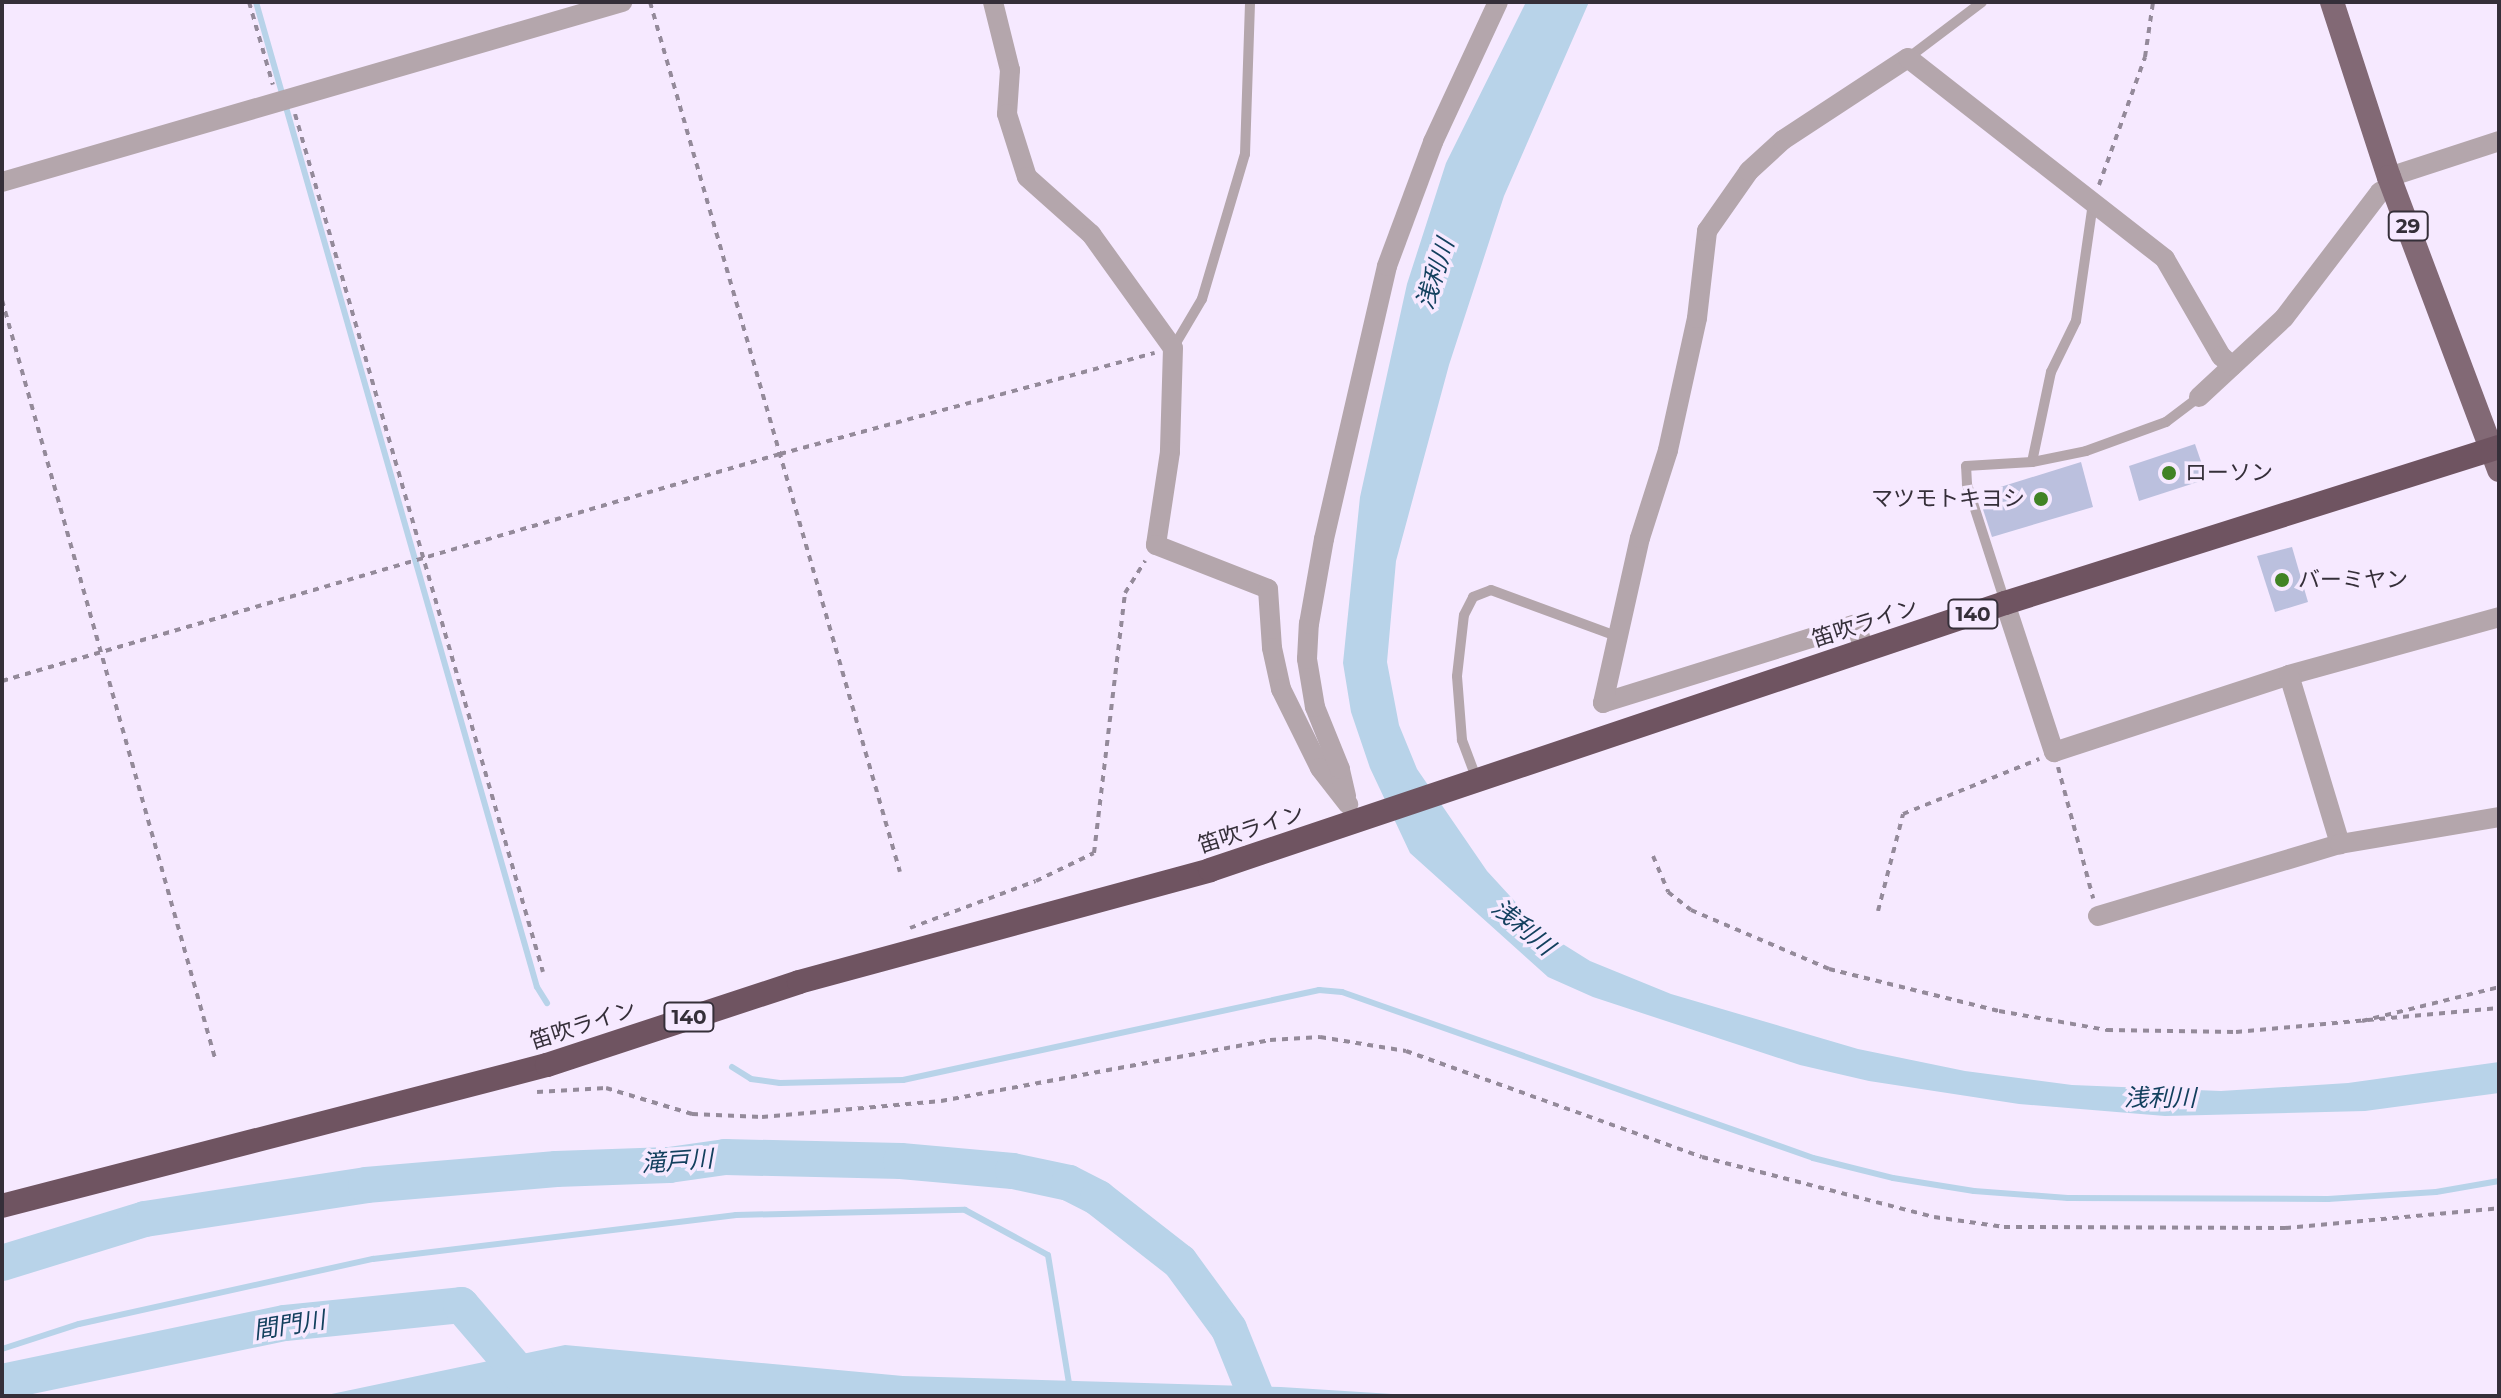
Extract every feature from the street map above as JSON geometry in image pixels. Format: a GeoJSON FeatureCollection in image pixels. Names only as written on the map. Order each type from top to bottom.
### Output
{"type":"FeatureCollection","features":[{"type":"Feature","properties":{"kind":"highway","name":"笛吹ライン"},"geometry":{"type":"LineString","coordinates":[[2,1206],[547,1065],[799,982],[1210,870],[1359,814],[1467,784],[2005,603],[2496,455]]}},
{"type":"Feature","properties":{"kind":"main road","name":"29"},"geometry":{"type":"LineString","coordinates":[[2332,2],[2392,181],[2496,455]]}},
{"type":"Feature","properties":{"kind":"street"},"geometry":{"type":"LineString","coordinates":[[2,182],[622,2]]}},
{"type":"Feature","properties":{"kind":"street"},"geometry":{"type":"LineString","coordinates":[[993,2],[1010,70],[1007,114],[1027,177],[1091,234],[1173,348],[1170,452],[1156,545],[1268,589],[1272,648],[1281,689],[1320,768],[1359,814]]}},
{"type":"Feature","properties":{"kind":"street"},"geometry":{"type":"LineString","coordinates":[[1359,814],[1315,707],[1307,659],[1309,624],[1321,553],[1368,336],[1387,266],[1433,142],[1498,2]]}},
{"type":"Feature","properties":{"kind":"street"},"geometry":{"type":"LineString","coordinates":[[1864,650],[1856,624],[1603,703],[1640,538],[1668,450],[1697,318],[1707,231],[1749,171],[1783,140],[1908,58],[2165,259],[2221,356],[2232,366]]}},
{"type":"Feature","properties":{"kind":"street"},"geometry":{"type":"LineString","coordinates":[[2199,397],[2284,318],[2380,192],[2392,181],[2499,141]]}},
{"type":"Feature","properties":{"kind":"street"},"geometry":{"type":"LineString","coordinates":[[2005,603],[2054,752],[2289,675],[2499,617]]}},
{"type":"Feature","properties":{"kind":"street"},"geometry":{"type":"LineString","coordinates":[[2289,675],[2340,844]]}},
{"type":"Feature","properties":{"kind":"street"},"geometry":{"type":"LineString","coordinates":[[2098,916],[2340,844],[2452,828],[2499,817]]}},
{"type":"Feature","properties":{"kind":"lane"},"geometry":{"type":"LineString","coordinates":[[1173,348],[1202,299],[1245,154],[1250,2]]}},
{"type":"Feature","properties":{"kind":"lane"},"geometry":{"type":"LineString","coordinates":[[1908,58],[1982,2]]}},
{"type":"Feature","properties":{"kind":"lane"},"geometry":{"type":"LineString","coordinates":[[2032,462],[2051,372],[2076,321],[2093,203]]}},
{"type":"Feature","properties":{"kind":"lane"},"geometry":{"type":"LineString","coordinates":[[2005,603],[1967,484],[1966,466],[2032,462],[2086,451],[2166,422],[2199,397]]}},
{"type":"Feature","properties":{"kind":"lane"},"geometry":{"type":"LineString","coordinates":[[1467,784],[1457,676],[1464,615],[1473,597],[1491,590],[1616,636]]}},
{"type":"Feature","properties":{"kind":"path"},"geometry":{"type":"LineString","coordinates":[[249,2],[284,100],[543,972]]}},
{"type":"Feature","properties":{"kind":"path"},"geometry":{"type":"LineString","coordinates":[[650,2],[900,872]]}},
{"type":"Feature","properties":{"kind":"path"},"geometry":{"type":"LineString","coordinates":[[2093,203],[2145,57],[2153,2]]}},
{"type":"Feature","properties":{"kind":"path"},"geometry":{"type":"LineString","coordinates":[[2,300],[216,1062]]}},
{"type":"Feature","properties":{"kind":"path"},"geometry":{"type":"LineString","coordinates":[[2,681],[780,454],[1173,348]]}},
{"type":"Feature","properties":{"kind":"path"},"geometry":{"type":"LineString","coordinates":[[901,931],[1036,881],[1094,853],[1125,593],[1156,545]]}},
{"type":"Feature","properties":{"kind":"path"},"geometry":{"type":"LineString","coordinates":[[1878,911],[1903,814],[2054,752],[2098,916]]}},
{"type":"Feature","properties":{"kind":"path"},"geometry":{"type":"LineString","coordinates":[[1653,856],[1668,892],[1691,910],[1829,969],[1999,1011],[2107,1030],[2236,1032],[2499,1008]]}},
{"type":"Feature","properties":{"kind":"path"},"geometry":{"type":"LineString","coordinates":[[2347,1024],[2499,987]]}},
{"type":"Feature","properties":{"kind":"path"},"geometry":{"type":"LineString","coordinates":[[531,1092],[606,1088],[692,1114],[762,1117],[941,1101],[1270,1040],[1320,1037],[1406,1051],[1702,1157],[1934,1217],[2004,1227],[2285,1228],[2499,1208]]}},
{"type":"Feature","properties":{"kind":"water","name":"浅利川"},"geometry":{"type":"Polygon","coordinates":[[[1526,2],[1589,2],[1504,196],[1449,365],[1396,561],[1387,662],[1399,725],[1417,769],[1487,871],[1542,931],[1590,961],[1671,994],[1858,1049],[1965,1071],[2072,1085],[2221,1091],[2348,1083],[2499,1062],[2499,1093],[2365,1111],[2165,1116],[2019,1104],[1869,1081],[1800,1065],[1593,997],[1548,977],[1410,853],[1370,768],[1351,712],[1343,663],[1360,497],[1407,284],[1446,163],[1526,2]]]}},
{"type":"Feature","properties":{"kind":"water"},"geometry":{"type":"Polygon","coordinates":[[[565,1345],[903,1376],[1281,1387],[1424,1396],[322,1396],[565,1345]]]}},
{"type":"Feature","properties":{"kind":"building"},"geometry":{"type":"Polygon","coordinates":[[[2195,444],[2207,479],[2139,501],[2129,466],[2195,444]]]}},
{"type":"Feature","properties":{"kind":"building"},"geometry":{"type":"Polygon","coordinates":[[[2081,462],[2093,507],[1992,537],[1978,494],[2081,462]]]}},
{"type":"Feature","properties":{"kind":"building"},"geometry":{"type":"Polygon","coordinates":[[[2292,547],[2308,602],[2275,612],[2257,556],[2292,547]]]}},
{"type":"Feature","properties":{"kind":"waterway"},"geometry":{"type":"LineString","coordinates":[[256,2],[537,987],[547,1003]]}},
{"type":"Feature","properties":{"kind":"waterway"},"geometry":{"type":"LineString","coordinates":[[732,1067],[751,1079],[780,1083],[903,1080],[1319,990],[1342,992],[1813,1158],[1893,1178],[1974,1191],[2068,1198],[2328,1199],[2436,1192],[2499,1181]]}},
{"type":"Feature","properties":{"kind":"waterway","name":"滝戸川"},"geometry":{"type":"LineString","coordinates":[[2,1263],[145,1219],[366,1185],[556,1169],[669,1165],[725,1157],[901,1161],[1013,1171],[1069,1183],[1098,1198],[1180,1262],[1229,1329],[1256,1396]]}},
{"type":"Feature","properties":{"kind":"waterway"},"geometry":{"type":"LineString","coordinates":[[2,1349],[79,1324],[373,1259],[736,1215],[965,1210],[1048,1255],[1071,1396]]}},
{"type":"Feature","properties":{"kind":"waterway","name":"間門川"},"geometry":{"type":"LineString","coordinates":[[2,1382],[285,1323],[461,1305],[539,1396]]}},
{"type":"Feature","properties":{"kind":"place","name":"ローソン"},"geometry":{"type":"Point","coordinates":[2169,473]}},
{"type":"Feature","properties":{"kind":"place","name":"マツモトキヨシ"},"geometry":{"type":"Point","coordinates":[2041,499]}},
{"type":"Feature","properties":{"kind":"place","name":"バーミヤン"},"geometry":{"type":"Point","coordinates":[2282,580]}}]}
